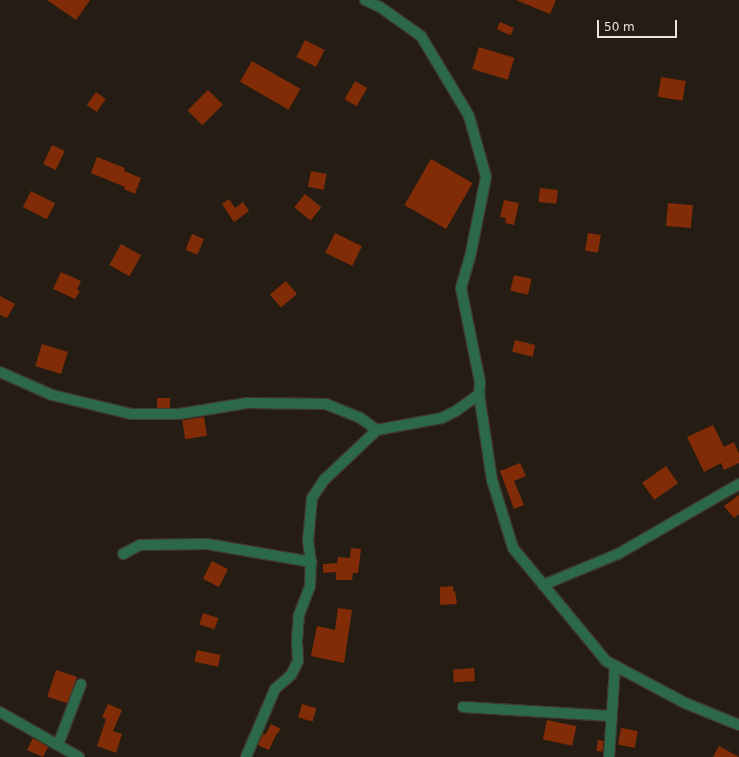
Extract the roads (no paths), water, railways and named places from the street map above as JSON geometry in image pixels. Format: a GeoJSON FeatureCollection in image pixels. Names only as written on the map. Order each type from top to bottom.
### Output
{"type":"FeatureCollection","features":[{"type":"Feature","properties":{"kind":"street"},"geometry":{"type":"LineString","coordinates":[[365,0],[380,7],[421,36],[468,116],[486,177],[471,253],[461,288],[480,382],[479,394],[492,480],[513,548],[606,661],[684,703],[739,725]]}},
{"type":"Feature","properties":{"kind":"street"},"geometry":{"type":"LineString","coordinates":[[0,372],[52,395],[131,414],[178,414],[247,403],[326,404],[359,418],[377,430]]}},
{"type":"Feature","properties":{"kind":"street"},"geometry":{"type":"LineString","coordinates":[[246,757],[275,689],[291,675],[298,661],[297,641],[300,614],[310,586],[311,562],[308,541],[312,498],[324,480],[377,430],[442,418],[456,411],[479,394]]}},
{"type":"Feature","properties":{"kind":"street"},"geometry":{"type":"LineString","coordinates":[[543,585],[618,554],[739,484]]}},
{"type":"Feature","properties":{"kind":"street"},"geometry":{"type":"LineString","coordinates":[[123,554],[140,545],[207,544],[311,562]]}},
{"type":"Feature","properties":{"kind":"street"},"geometry":{"type":"LineString","coordinates":[[609,757],[615,666]]}},
{"type":"Feature","properties":{"kind":"street"},"geometry":{"type":"LineString","coordinates":[[58,745],[81,684]]}},
{"type":"Feature","properties":{"kind":"street"},"geometry":{"type":"LineString","coordinates":[[463,707],[612,716]]}},
{"type":"Feature","properties":{"kind":"street"},"geometry":{"type":"LineString","coordinates":[[0,712],[79,757]]}}]}
